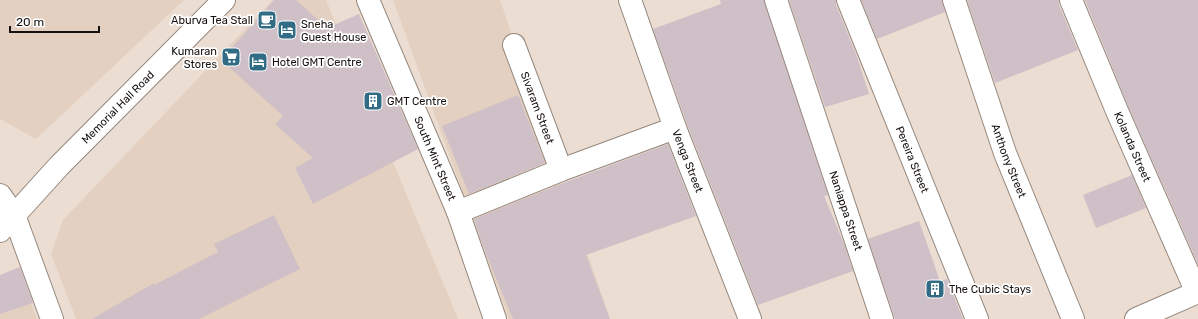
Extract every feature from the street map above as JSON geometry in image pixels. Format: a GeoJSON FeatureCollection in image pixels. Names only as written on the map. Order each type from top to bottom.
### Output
{"type":"FeatureCollection","features":[{"type":"Feature","properties":{"kind":"street","name":"Memorial Hall Road"},"geometry":{"type":"LineString","coordinates":[[7,223],[59,166],[224,0]]}},
{"type":"Feature","properties":{"kind":"street","name":"South Mint Street"},"geometry":{"type":"LineString","coordinates":[[368,0],[458,212],[495,319]]}},
{"type":"Feature","properties":{"kind":"street","name":"Venga Street"},"geometry":{"type":"LineString","coordinates":[[630,0],[675,128],[750,319]]}},
{"type":"Feature","properties":{"kind":"street","name":"Naniappa Street"},"geometry":{"type":"LineString","coordinates":[[776,0],[882,319]]}},
{"type":"Feature","properties":{"kind":"street","name":"Pereira Street"},"geometry":{"type":"LineString","coordinates":[[848,0],[978,319]]}},
{"type":"Feature","properties":{"kind":"street","name":"Anthony Street"},"geometry":{"type":"LineString","coordinates":[[954,0],[1005,153],[1073,319]]}},
{"type":"Feature","properties":{"kind":"street","name":"Kolanda Street"},"geometry":{"type":"LineString","coordinates":[[1071,0],[1117,111],[1198,292]]}},
{"type":"Feature","properties":{"kind":"street","name":"Sivaram Street"},"geometry":{"type":"LineString","coordinates":[[514,45],[561,170]]}},
{"type":"Feature","properties":{"kind":"street"},"geometry":{"type":"LineString","coordinates":[[458,212],[561,170],[675,128]]}},
{"type":"Feature","properties":{"kind":"street"},"geometry":{"type":"LineString","coordinates":[[0,195],[7,223],[52,319]]}},
{"type":"Feature","properties":{"kind":"street"},"geometry":{"type":"LineString","coordinates":[[1136,319],[1198,292]]}},
{"type":"Feature","properties":{"kind":"shaded area"},"geometry":{"type":"Polygon","coordinates":[[[0,0],[184,0],[36,139],[0,119],[0,0]]]}},
{"type":"Feature","properties":{"kind":"shaded area"},"geometry":{"type":"Polygon","coordinates":[[[273,0],[326,0],[458,319],[76,319],[51,254],[63,220],[273,0]]]}},
{"type":"Feature","properties":{"kind":"shaded area"},"geometry":{"type":"Polygon","coordinates":[[[393,0],[500,0],[610,319],[509,319],[393,0]]]}},
{"type":"Feature","properties":{"kind":"shaded area"},"geometry":{"type":"Polygon","coordinates":[[[25,285],[37,319],[0,319],[0,297],[25,285]]]}},
{"type":"Feature","properties":{"kind":"building"},"geometry":{"type":"Polygon","coordinates":[[[274,0],[296,0],[327,28],[359,14],[418,149],[313,204],[295,168],[313,158],[275,124],[283,116],[221,60],[274,0]]]}},
{"type":"Feature","properties":{"kind":"building"},"geometry":{"type":"Polygon","coordinates":[[[720,0],[764,0],[828,195],[824,196],[845,246],[853,271],[758,305],[687,124],[653,29],[721,4],[720,0]]]}},
{"type":"Feature","properties":{"kind":"building"},"geometry":{"type":"Polygon","coordinates":[[[789,0],[836,0],[836,5],[856,54],[869,94],[825,107],[789,0]]]}},
{"type":"Feature","properties":{"kind":"building"},"geometry":{"type":"Polygon","coordinates":[[[861,0],[942,0],[945,12],[877,39],[861,0]]]}},
{"type":"Feature","properties":{"kind":"building"},"geometry":{"type":"Polygon","coordinates":[[[967,0],[1059,0],[1059,5],[1078,50],[995,83],[967,0]]]}},
{"type":"Feature","properties":{"kind":"building"},"geometry":{"type":"Polygon","coordinates":[[[1085,0],[1198,0],[1198,264],[1128,106],[1085,0]]]}},
{"type":"Feature","properties":{"kind":"building"},"geometry":{"type":"Polygon","coordinates":[[[518,95],[545,163],[469,194],[442,126],[518,95]]]}},
{"type":"Feature","properties":{"kind":"building"},"geometry":{"type":"Polygon","coordinates":[[[668,144],[696,216],[586,255],[610,319],[513,319],[486,254],[474,219],[566,182],[668,144]]]}},
{"type":"Feature","properties":{"kind":"building"},"geometry":{"type":"Polygon","coordinates":[[[1132,175],[1146,208],[1096,228],[1083,195],[1132,175]]]}},
{"type":"Feature","properties":{"kind":"building"},"geometry":{"type":"Polygon","coordinates":[[[274,215],[300,269],[199,319],[92,319],[154,283],[154,285],[218,252],[214,244],[274,215]]]}},
{"type":"Feature","properties":{"kind":"building"},"geometry":{"type":"Polygon","coordinates":[[[919,221],[940,281],[947,279],[963,319],[895,319],[868,239],[919,221]]]}},
{"type":"Feature","properties":{"kind":"building"},"geometry":{"type":"Polygon","coordinates":[[[20,267],[33,303],[0,314],[0,275],[20,267]]]}},
{"type":"Feature","properties":{"kind":"place","name":"Aburva Tea Stall"},"geometry":{"type":"Point","coordinates":[267,20]}},
{"type":"Feature","properties":{"kind":"place","name":"Sneha Guest House"},"geometry":{"type":"Point","coordinates":[287,30]}},
{"type":"Feature","properties":{"kind":"place","name":"Kumaran Stores"},"geometry":{"type":"Point","coordinates":[231,57]}},
{"type":"Feature","properties":{"kind":"place","name":"Hotel GMT Centre"},"geometry":{"type":"Point","coordinates":[258,62]}},
{"type":"Feature","properties":{"kind":"place","name":"GMT Centre"},"geometry":{"type":"Point","coordinates":[373,101]}},
{"type":"Feature","properties":{"kind":"place","name":"The Cubic Stays"},"geometry":{"type":"Point","coordinates":[935,289]}}]}
